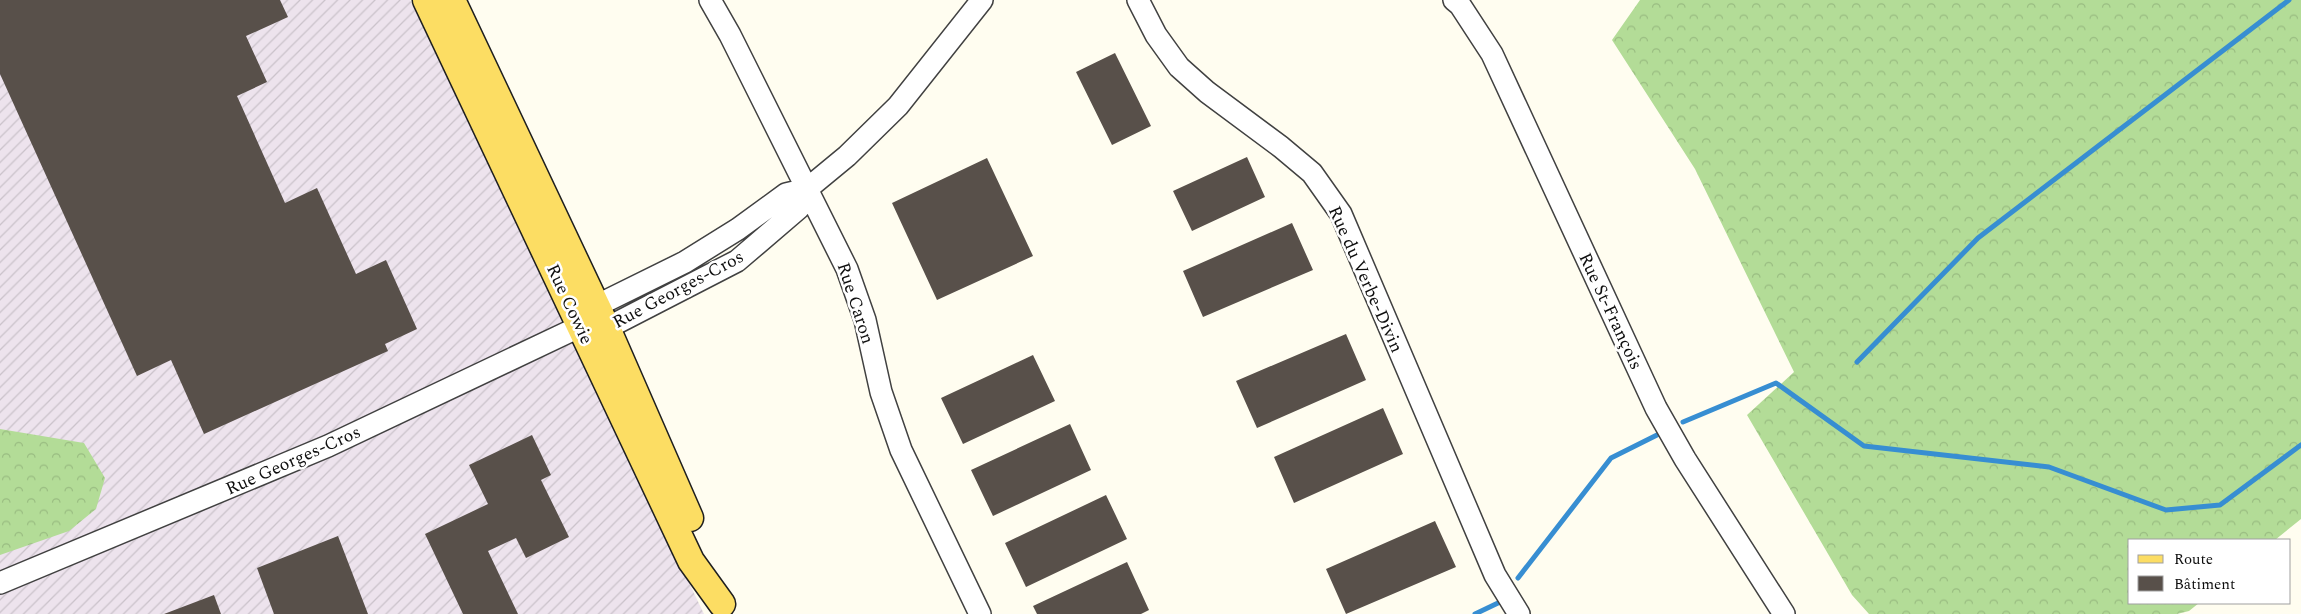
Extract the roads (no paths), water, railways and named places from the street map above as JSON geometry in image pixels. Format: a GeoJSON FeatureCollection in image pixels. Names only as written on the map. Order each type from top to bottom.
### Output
{"type":"FeatureCollection","features":[{"type":"Feature","properties":{"kind":"main road","name":"Rue Cowie"},"geometry":{"type":"LineString","coordinates":[[426,0],[594,320]]}},
{"type":"Feature","properties":{"kind":"main road","name":"Rue Cowie"},"geometry":{"type":"LineString","coordinates":[[452,0],[594,320],[692,561],[724,609]]}},
{"type":"Feature","properties":{"kind":"street","name":"Rue Caron"},"geometry":{"type":"LineString","coordinates":[[710,0],[730,35],[847,269],[865,320],[881,392],[901,450],[980,614]]}},
{"type":"Feature","properties":{"kind":"street","name":"Rue Georges-Cros"},"geometry":{"type":"LineString","coordinates":[[594,320],[738,229],[786,194],[807,189],[847,156],[898,106],[982,0]]}},
{"type":"Feature","properties":{"kind":"street","name":"Rue du Verbe-Divin"},"geometry":{"type":"LineString","coordinates":[[1138,0],[1156,35],[1179,67],[1207,92],[1281,146],[1312,173],[1341,214],[1496,575],[1519,614]]}},
{"type":"Feature","properties":{"kind":"street","name":"Rue St-François"},"geometry":{"type":"LineString","coordinates":[[1454,0],[1460,5],[1492,54],[1656,408],[1684,459],[1784,614]]}},
{"type":"Feature","properties":{"kind":"street","name":"Rue Georges-Cros"},"geometry":{"type":"LineString","coordinates":[[0,583],[328,446],[594,320],[717,271],[737,261],[799,208],[807,189]]}},
{"type":"Feature","properties":{"kind":"street"},"geometry":{"type":"LineString","coordinates":[[704,250],[717,271]]}},
{"type":"Feature","properties":{"kind":"waterway"},"geometry":{"type":"LineString","coordinates":[[1857,362],[1978,238],[2289,0]]}},
{"type":"Feature","properties":{"kind":"waterway"},"geometry":{"type":"LineString","coordinates":[[1683,422],[1776,383],[1864,446],[2049,467],[2166,510],[2220,505],[2301,445]]}},
{"type":"Feature","properties":{"kind":"waterway"},"geometry":{"type":"LineString","coordinates":[[1518,578],[1611,458],[1657,435]]}},
{"type":"Feature","properties":{"kind":"waterway"},"geometry":{"type":"LineString","coordinates":[[1475,614],[1498,603]]}}]}
